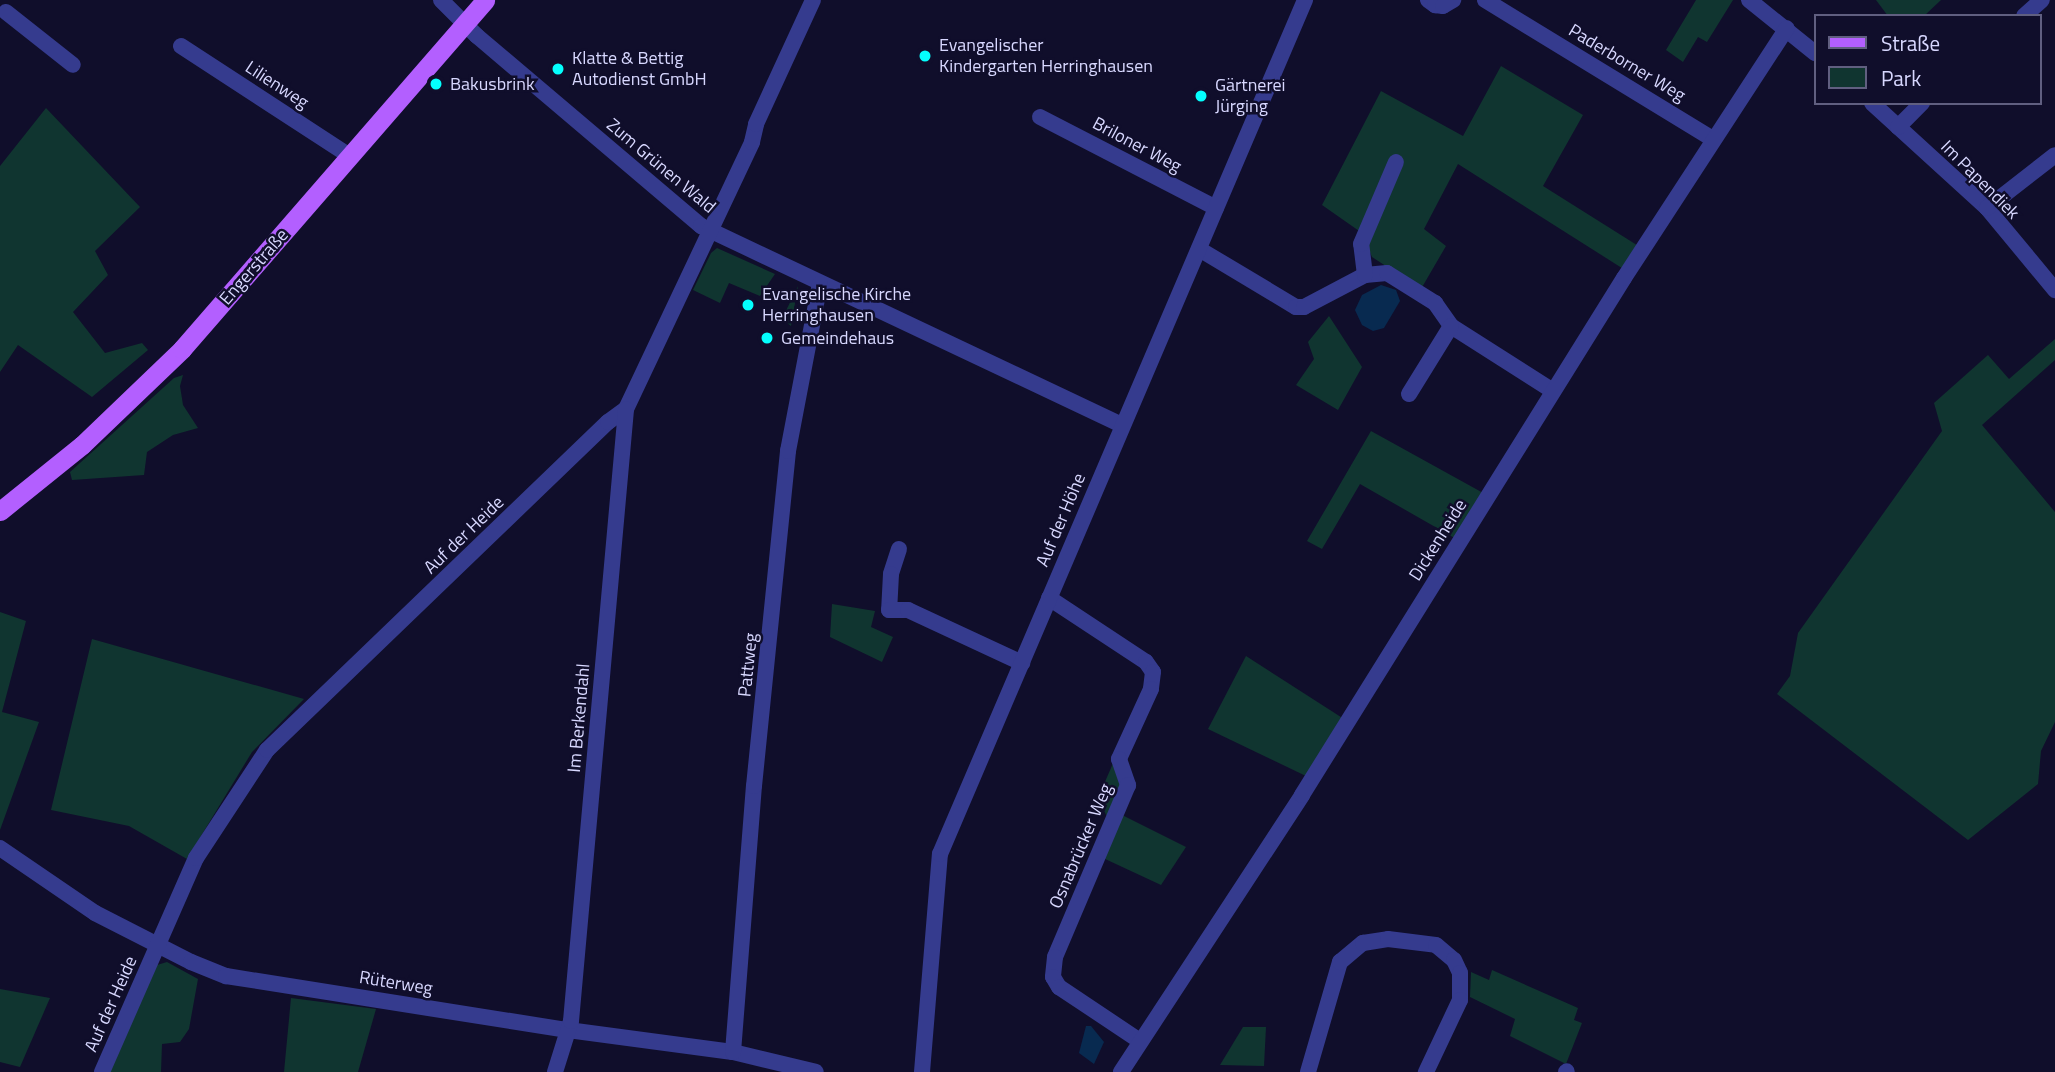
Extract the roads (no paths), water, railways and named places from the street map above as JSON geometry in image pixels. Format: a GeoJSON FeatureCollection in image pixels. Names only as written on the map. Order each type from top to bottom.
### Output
{"type":"FeatureCollection","features":[{"type":"Feature","properties":{"kind":"main road","name":"Engerstraße"},"geometry":{"type":"LineString","coordinates":[[0,511],[82,445],[182,349],[485,0]]}},
{"type":"Feature","properties":{"kind":"street","name":"Zum Grünen Wald"},"geometry":{"type":"LineString","coordinates":[[441,0],[464,25],[710,232],[1122,425]]}},
{"type":"Feature","properties":{"kind":"street","name":"Auf der Heide"},"geometry":{"type":"LineString","coordinates":[[102,1072],[196,858],[267,750],[608,422],[626,409],[710,232],[813,0]]}},
{"type":"Feature","properties":{"kind":"street","name":"Auf der Höhe"},"geometry":{"type":"LineString","coordinates":[[922,1072],[940,854],[1305,0]]}},
{"type":"Feature","properties":{"kind":"street"},"geometry":{"type":"LineString","coordinates":[[1428,0],[1443,6],[1453,0]]}},
{"type":"Feature","properties":{"kind":"street","name":"Paderborner Weg"},"geometry":{"type":"LineString","coordinates":[[1485,0],[1713,139]]}},
{"type":"Feature","properties":{"kind":"street"},"geometry":{"type":"LineString","coordinates":[[1749,0],[1814,52]]}},
{"type":"Feature","properties":{"kind":"street"},"geometry":{"type":"LineString","coordinates":[[2026,14],[2042,0]]}},
{"type":"Feature","properties":{"kind":"street"},"geometry":{"type":"LineString","coordinates":[[7,10],[73,65]]}},
{"type":"Feature","properties":{"kind":"street","name":"Dickenheide"},"geometry":{"type":"LineString","coordinates":[[1121,1072],[1302,795],[1553,391],[1787,28]]}},
{"type":"Feature","properties":{"kind":"street","name":"Lilienweg"},"geometry":{"type":"LineString","coordinates":[[181,46],[351,157]]}},
{"type":"Feature","properties":{"kind":"street","name":"Im Papendiek"},"geometry":{"type":"LineString","coordinates":[[1874,105],[1987,208],[2055,290]]}},
{"type":"Feature","properties":{"kind":"street"},"geometry":{"type":"LineString","coordinates":[[1898,127],[1920,105]]}},
{"type":"Feature","properties":{"kind":"street","name":"Briloner Weg"},"geometry":{"type":"LineString","coordinates":[[1040,117],[1216,208]]}},
{"type":"Feature","properties":{"kind":"street"},"geometry":{"type":"LineString","coordinates":[[1987,208],[2055,155]]}},
{"type":"Feature","properties":{"kind":"street"},"geometry":{"type":"LineString","coordinates":[[1365,275],[1362,244],[1395,162]]}},
{"type":"Feature","properties":{"kind":"street"},"geometry":{"type":"LineString","coordinates":[[1199,248],[1296,307],[1304,307],[1365,275],[1387,273],[1435,303],[1451,326],[1553,391]]}},
{"type":"Feature","properties":{"kind":"street","name":"Pattweg"},"geometry":{"type":"LineString","coordinates":[[733,1052],[754,786],[788,451],[820,284]]}},
{"type":"Feature","properties":{"kind":"street"},"geometry":{"type":"LineString","coordinates":[[1409,394],[1451,326]]}},
{"type":"Feature","properties":{"kind":"street","name":"Im Berkendahl"},"geometry":{"type":"LineString","coordinates":[[555,1072],[568,1030],[626,409]]}},
{"type":"Feature","properties":{"kind":"street"},"geometry":{"type":"LineString","coordinates":[[899,550],[891,575],[889,610],[908,610],[1022,663]]}},
{"type":"Feature","properties":{"kind":"street","name":"Osnabrücker Weg"},"geometry":{"type":"LineString","coordinates":[[1049,598],[1146,662],[1153,672],[1151,689],[1119,760],[1128,785],[1055,957],[1053,977],[1059,987],[1140,1041]]}},
{"type":"Feature","properties":{"kind":"street","name":"Rüterweg"},"geometry":{"type":"LineString","coordinates":[[0,848],[65,895],[157,945],[207,970],[226,976],[568,1030],[733,1052],[816,1072]]}},
{"type":"Feature","properties":{"kind":"street"},"geometry":{"type":"LineString","coordinates":[[1308,1072],[1340,962],[1363,943],[1388,939],[1436,945],[1446,951],[1460,973],[1460,1000],[1426,1072]]}},
{"type":"Feature","properties":{"kind":"water"},"geometry":{"type":"Polygon","coordinates":[[[1381,285],[1396,290],[1400,301],[1384,328],[1373,331],[1362,325],[1355,310],[1362,295],[1381,285]]]}},
{"type":"Feature","properties":{"kind":"water"},"geometry":{"type":"Polygon","coordinates":[[[1086,1026],[1091,1026],[1104,1042],[1094,1064],[1079,1053],[1086,1026]]]}},
{"type":"Feature","properties":{"kind":"place","name":"Evangelischer Kindergarten Herringhausen"},"geometry":{"type":"Point","coordinates":[925,56]}},
{"type":"Feature","properties":{"kind":"place","name":"Klatte & Bettig Autodienst GmbH"},"geometry":{"type":"Point","coordinates":[558,69]}},
{"type":"Feature","properties":{"kind":"place","name":"Bakusbrink"},"geometry":{"type":"Point","coordinates":[436,84]}},
{"type":"Feature","properties":{"kind":"place","name":"Gärtnerei Jürging"},"geometry":{"type":"Point","coordinates":[1201,96]}},
{"type":"Feature","properties":{"kind":"place","name":"Evangelische Kirche Herringhausen"},"geometry":{"type":"Point","coordinates":[748,305]}},
{"type":"Feature","properties":{"kind":"place","name":"Gemeindehaus"},"geometry":{"type":"Point","coordinates":[767,338]}}]}
